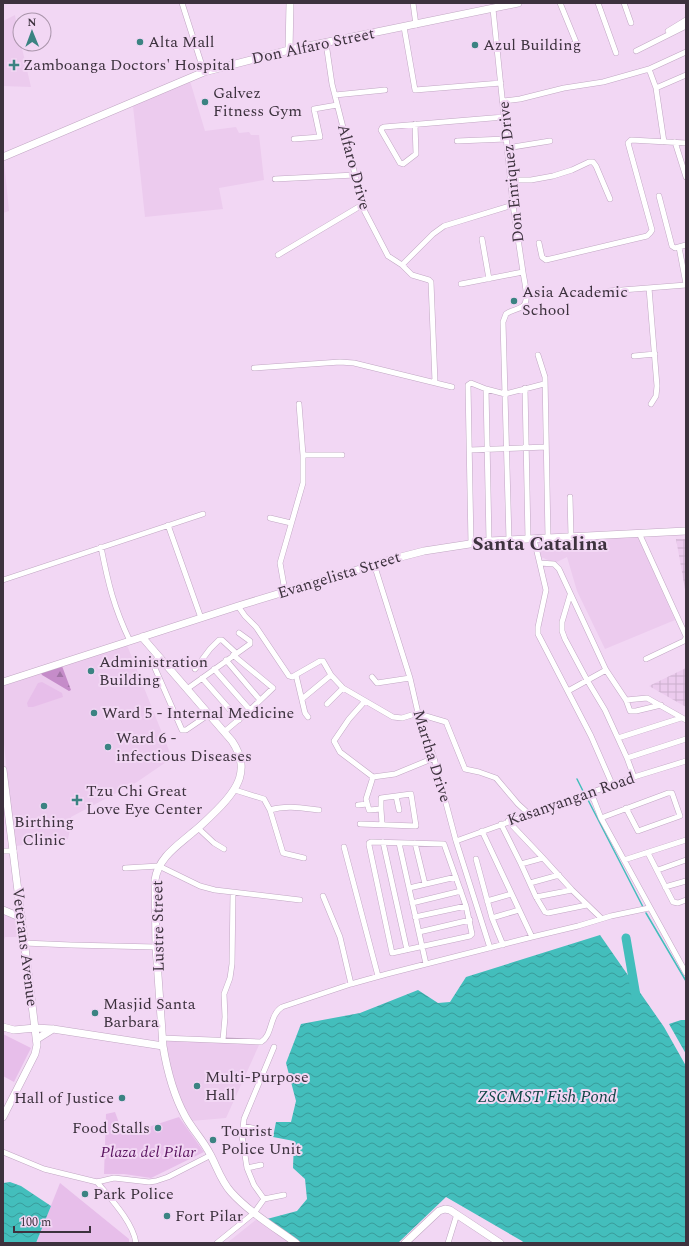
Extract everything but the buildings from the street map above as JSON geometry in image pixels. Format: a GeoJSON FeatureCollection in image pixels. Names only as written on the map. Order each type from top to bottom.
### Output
{"type":"FeatureCollection","features":[{"type":"Feature","properties":{"kind":"main road"},"geometry":{"type":"LineString","coordinates":[[289,50],[290,3]]}},
{"type":"Feature","properties":{"kind":"main road","name":"Don Alfaro Street"},"geometry":{"type":"LineString","coordinates":[[3,157],[204,72],[289,50],[493,9],[506,4],[518,3]]}},
{"type":"Feature","properties":{"kind":"main road","name":"Evangelista Street"},"geometry":{"type":"LineString","coordinates":[[3,682],[285,591],[374,564],[424,551],[489,541],[686,531]]}},
{"type":"Feature","properties":{"kind":"main road","name":"Lustre Street"},"geometry":{"type":"LineString","coordinates":[[142,637],[224,732],[236,747],[241,759],[241,776],[235,790],[228,799],[198,828],[176,846],[165,857],[159,866],[156,880],[156,947],[163,1042],[171,1082],[180,1106],[188,1121],[211,1155],[219,1174],[227,1187],[254,1213],[296,1243]]}},
{"type":"Feature","properties":{"kind":"main road","name":"Veterans Avenue"},"geometry":{"type":"LineString","coordinates":[[3,771],[5,802],[14,851],[37,1040],[35,1054],[4,1113]]}},
{"type":"Feature","properties":{"kind":"main road"},"geometry":{"type":"LineString","coordinates":[[3,910],[22,918]]}},
{"type":"Feature","properties":{"kind":"main road"},"geometry":{"type":"LineString","coordinates":[[3,1027],[14,1030],[35,1028],[53,1029],[163,1042]]}},
{"type":"Feature","properties":{"kind":"main road"},"geometry":{"type":"LineString","coordinates":[[37,1040],[53,1029]]}},
{"type":"Feature","properties":{"kind":"main road"},"geometry":{"type":"LineString","coordinates":[[405,1243],[439,1211],[445,1209],[458,1214],[500,1243]]}},
{"type":"Feature","properties":{"kind":"street"},"geometry":{"type":"LineString","coordinates":[[182,3],[204,72]]}},
{"type":"Feature","properties":{"kind":"street"},"geometry":{"type":"LineString","coordinates":[[413,3],[416,25]]}},
{"type":"Feature","properties":{"kind":"street"},"geometry":{"type":"LineString","coordinates":[[560,3],[576,42],[576,44],[560,48]]}},
{"type":"Feature","properties":{"kind":"street"},"geometry":{"type":"LineString","coordinates":[[598,3],[616,53]]}},
{"type":"Feature","properties":{"kind":"street"},"geometry":{"type":"LineString","coordinates":[[624,3],[631,23]]}},
{"type":"Feature","properties":{"kind":"street","name":"Don Enriquez Drive"},"geometry":{"type":"LineString","coordinates":[[493,9],[513,205],[526,295],[525,304],[522,307],[506,314],[503,322],[506,394]]}},
{"type":"Feature","properties":{"kind":"street"},"geometry":{"type":"LineString","coordinates":[[668,31],[686,20]]}},
{"type":"Feature","properties":{"kind":"street"},"geometry":{"type":"LineString","coordinates":[[636,51],[686,26]]}},
{"type":"Feature","properties":{"kind":"street"},"geometry":{"type":"LineString","coordinates":[[404,27],[415,90],[501,82]]}},
{"type":"Feature","properties":{"kind":"street","name":"Alfaro Drive"},"geometry":{"type":"LineString","coordinates":[[326,43],[330,74],[362,205],[388,256],[402,265],[412,275],[431,282],[435,382]]}},
{"type":"Feature","properties":{"kind":"street"},"geometry":{"type":"LineString","coordinates":[[502,101],[520,99],[569,87],[603,82],[649,69],[686,52]]}},
{"type":"Feature","properties":{"kind":"street"},"geometry":{"type":"LineString","coordinates":[[649,69],[656,88],[664,142]]}},
{"type":"Feature","properties":{"kind":"street"},"geometry":{"type":"LineString","coordinates":[[656,88],[686,75]]}},
{"type":"Feature","properties":{"kind":"street"},"geometry":{"type":"LineString","coordinates":[[335,95],[385,90]]}},
{"type":"Feature","properties":{"kind":"street"},"geometry":{"type":"LineString","coordinates":[[294,139],[320,137],[314,109],[337,105]]}},
{"type":"Feature","properties":{"kind":"street"},"geometry":{"type":"LineString","coordinates":[[415,124],[416,154],[403,164],[400,164],[381,129],[384,127],[415,124],[504,117]]}},
{"type":"Feature","properties":{"kind":"street"},"geometry":{"type":"LineString","coordinates":[[457,141],[506,139]]}},
{"type":"Feature","properties":{"kind":"street"},"geometry":{"type":"LineString","coordinates":[[539,243],[542,257],[546,260],[647,236],[652,230],[628,143],[631,140],[686,143]]}},
{"type":"Feature","properties":{"kind":"street"},"geometry":{"type":"LineString","coordinates":[[508,148],[550,141]]}},
{"type":"Feature","properties":{"kind":"street"},"geometry":{"type":"LineString","coordinates":[[675,142],[686,177]]}},
{"type":"Feature","properties":{"kind":"street"},"geometry":{"type":"LineString","coordinates":[[511,180],[531,180],[553,176],[572,170],[589,162],[593,162],[610,199]]}},
{"type":"Feature","properties":{"kind":"street"},"geometry":{"type":"LineString","coordinates":[[275,179],[355,174]]}},
{"type":"Feature","properties":{"kind":"street"},"geometry":{"type":"LineString","coordinates":[[659,196],[672,246],[675,248],[686,245]]}},
{"type":"Feature","properties":{"kind":"street"},"geometry":{"type":"LineString","coordinates":[[278,255],[362,205]]}},
{"type":"Feature","properties":{"kind":"street"},"geometry":{"type":"LineString","coordinates":[[402,265],[433,234],[444,226],[513,205]]}},
{"type":"Feature","properties":{"kind":"street"},"geometry":{"type":"LineString","coordinates":[[482,239],[489,279]]}},
{"type":"Feature","properties":{"kind":"street"},"geometry":{"type":"LineString","coordinates":[[609,291],[686,284],[679,247]]}},
{"type":"Feature","properties":{"kind":"street"},"geometry":{"type":"LineString","coordinates":[[461,284],[523,272]]}},
{"type":"Feature","properties":{"kind":"street"},"geometry":{"type":"LineString","coordinates":[[649,288],[658,386],[656,396],[651,404]]}},
{"type":"Feature","properties":{"kind":"street"},"geometry":{"type":"LineString","coordinates":[[634,356],[655,354]]}},
{"type":"Feature","properties":{"kind":"street"},"geometry":{"type":"LineString","coordinates":[[538,355],[543,370],[544,384],[548,538]]}},
{"type":"Feature","properties":{"kind":"street"},"geometry":{"type":"LineString","coordinates":[[254,368],[340,362],[354,363],[452,387]]}},
{"type":"Feature","properties":{"kind":"street"},"geometry":{"type":"LineString","coordinates":[[471,544],[468,384],[471,383],[486,389],[506,394],[544,384]]}},
{"type":"Feature","properties":{"kind":"street"},"geometry":{"type":"LineString","coordinates":[[525,388],[525,447],[531,539],[540,563],[546,590],[538,627],[538,634],[591,736],[612,784]]}},
{"type":"Feature","properties":{"kind":"street"},"geometry":{"type":"LineString","coordinates":[[486,389],[489,541]]}},
{"type":"Feature","properties":{"kind":"street"},"geometry":{"type":"LineString","coordinates":[[506,394],[508,540]]}},
{"type":"Feature","properties":{"kind":"street"},"geometry":{"type":"LineString","coordinates":[[285,591],[280,562],[303,483],[303,455],[299,404]]}},
{"type":"Feature","properties":{"kind":"street"},"geometry":{"type":"LineString","coordinates":[[470,450],[546,446]]}},
{"type":"Feature","properties":{"kind":"street"},"geometry":{"type":"LineString","coordinates":[[303,455],[342,455]]}},
{"type":"Feature","properties":{"kind":"street"},"geometry":{"type":"LineString","coordinates":[[570,498],[571,536]]}},
{"type":"Feature","properties":{"kind":"street"},"geometry":{"type":"LineString","coordinates":[[3,580],[203,514]]}},
{"type":"Feature","properties":{"kind":"street"},"geometry":{"type":"LineString","coordinates":[[270,518],[291,523]]}},
{"type":"Feature","properties":{"kind":"street"},"geometry":{"type":"LineString","coordinates":[[168,526],[201,618]]}},
{"type":"Feature","properties":{"kind":"street"},"geometry":{"type":"LineString","coordinates":[[639,533],[686,637],[684,641],[646,659]]}},
{"type":"Feature","properties":{"kind":"street"},"geometry":{"type":"LineString","coordinates":[[101,547],[114,603],[121,623],[130,641]]}},
{"type":"Feature","properties":{"kind":"street"},"geometry":{"type":"LineString","coordinates":[[540,563],[556,565],[606,670],[626,700],[630,711],[632,712],[661,705]]}},
{"type":"Feature","properties":{"kind":"street","name":"Martha Drive"},"geometry":{"type":"LineString","coordinates":[[374,564],[410,678],[418,714],[434,758],[456,841],[490,948]]}},
{"type":"Feature","properties":{"kind":"street"},"geometry":{"type":"LineString","coordinates":[[570,594],[562,622],[562,631],[587,680],[605,710],[634,777]]}},
{"type":"Feature","properties":{"kind":"street"},"geometry":{"type":"LineString","coordinates":[[238,606],[256,627],[289,676],[292,677],[296,675],[320,660],[323,661],[331,676],[343,688],[393,717],[402,718],[418,714],[446,722],[465,769],[496,778],[518,804],[529,814]]}},
{"type":"Feature","properties":{"kind":"street"},"geometry":{"type":"LineString","coordinates":[[187,689],[250,643],[250,641],[239,633]]}},
{"type":"Feature","properties":{"kind":"street"},"geometry":{"type":"LineString","coordinates":[[195,669],[210,649],[219,640],[222,640],[235,654],[272,686],[273,690],[224,732]]}},
{"type":"Feature","properties":{"kind":"street"},"geometry":{"type":"LineString","coordinates":[[158,657],[154,663],[154,666],[182,730],[186,730],[208,715]]}},
{"type":"Feature","properties":{"kind":"street"},"geometry":{"type":"LineString","coordinates":[[226,660],[260,700]]}},
{"type":"Feature","properties":{"kind":"street"},"geometry":{"type":"LineString","coordinates":[[214,669],[250,710]]}},
{"type":"Feature","properties":{"kind":"street"},"geometry":{"type":"LineString","coordinates":[[568,690],[606,670]]}},
{"type":"Feature","properties":{"kind":"street"},"geometry":{"type":"LineString","coordinates":[[296,675],[305,713],[308,717]]}},
{"type":"Feature","properties":{"kind":"street"},"geometry":{"type":"LineString","coordinates":[[302,699],[331,676]]}},
{"type":"Feature","properties":{"kind":"street"},"geometry":{"type":"LineString","coordinates":[[372,677],[377,682],[410,678]]}},
{"type":"Feature","properties":{"kind":"street"},"geometry":{"type":"LineString","coordinates":[[202,678],[239,720]]}},
{"type":"Feature","properties":{"kind":"street"},"geometry":{"type":"LineString","coordinates":[[327,704],[343,688]]}},
{"type":"Feature","properties":{"kind":"street"},"geometry":{"type":"LineString","coordinates":[[626,700],[647,698],[686,720]]}},
{"type":"Feature","properties":{"kind":"street"},"geometry":{"type":"LineString","coordinates":[[365,701],[349,719],[334,741],[340,752],[372,777],[383,777],[395,774],[434,758]]}},
{"type":"Feature","properties":{"kind":"street"},"geometry":{"type":"LineString","coordinates":[[618,738],[681,718]]}},
{"type":"Feature","properties":{"kind":"street"},"geometry":{"type":"LineString","coordinates":[[627,758],[686,739]]}},
{"type":"Feature","properties":{"kind":"street","name":"Kasanyangan Road"},"geometry":{"type":"LineString","coordinates":[[456,841],[612,784],[686,761]]}},
{"type":"Feature","properties":{"kind":"street"},"geometry":{"type":"LineString","coordinates":[[372,777],[366,798],[368,810],[380,809]]}},
{"type":"Feature","properties":{"kind":"street"},"geometry":{"type":"LineString","coordinates":[[235,790],[264,800],[270,810],[283,854],[304,858]]}},
{"type":"Feature","properties":{"kind":"street"},"geometry":{"type":"LineString","coordinates":[[590,793],[601,818],[686,973]]}},
{"type":"Feature","properties":{"kind":"street"},"geometry":{"type":"LineString","coordinates":[[601,818],[626,808],[668,793],[672,793],[680,816],[638,831],[626,808]]}},
{"type":"Feature","properties":{"kind":"street"},"geometry":{"type":"LineString","coordinates":[[360,824],[416,826],[411,794],[381,798],[380,809],[382,824]]}},
{"type":"Feature","properties":{"kind":"street"},"geometry":{"type":"LineString","coordinates":[[396,796],[399,810]]}},
{"type":"Feature","properties":{"kind":"street"},"geometry":{"type":"LineString","coordinates":[[358,805],[367,804]]}},
{"type":"Feature","properties":{"kind":"street"},"geometry":{"type":"LineString","coordinates":[[270,810],[280,807],[319,810]]}},
{"type":"Feature","properties":{"kind":"street"},"geometry":{"type":"LineString","coordinates":[[508,822],[544,858],[572,890],[601,918]]}},
{"type":"Feature","properties":{"kind":"street"},"geometry":{"type":"LineString","coordinates":[[501,824],[536,897],[546,913],[587,905]]}},
{"type":"Feature","properties":{"kind":"street"},"geometry":{"type":"LineString","coordinates":[[198,828],[214,843],[224,849]]}},
{"type":"Feature","properties":{"kind":"street"},"geometry":{"type":"LineString","coordinates":[[482,831],[532,937]]}},
{"type":"Feature","properties":{"kind":"street"},"geometry":{"type":"LineString","coordinates":[[624,860],[686,840]]}},
{"type":"Feature","properties":{"kind":"street"},"geometry":{"type":"LineString","coordinates":[[369,842],[383,842],[444,844],[470,920],[472,932],[470,936],[394,953],[392,951],[369,845],[369,842]]}},
{"type":"Feature","properties":{"kind":"street"},"geometry":{"type":"LineString","coordinates":[[383,842],[407,950]]}},
{"type":"Feature","properties":{"kind":"street"},"geometry":{"type":"LineString","coordinates":[[399,843],[426,964]]}},
{"type":"Feature","properties":{"kind":"street"},"geometry":{"type":"LineString","coordinates":[[415,843],[425,884]]}},
{"type":"Feature","properties":{"kind":"street"},"geometry":{"type":"LineString","coordinates":[[344,847],[378,976]]}},
{"type":"Feature","properties":{"kind":"street"},"geometry":{"type":"LineString","coordinates":[[3,851],[14,851]]}},
{"type":"Feature","properties":{"kind":"street"},"geometry":{"type":"LineString","coordinates":[[648,852],[665,887],[675,903],[686,900]]}},
{"type":"Feature","properties":{"kind":"street"},"geometry":{"type":"LineString","coordinates":[[521,864],[544,858]]}},
{"type":"Feature","properties":{"kind":"street"},"geometry":{"type":"LineString","coordinates":[[476,859],[492,918],[504,945]]}},
{"type":"Feature","properties":{"kind":"street"},"geometry":{"type":"LineString","coordinates":[[658,870],[686,860]]}},
{"type":"Feature","properties":{"kind":"street"},"geometry":{"type":"LineString","coordinates":[[125,868],[159,866],[200,886],[233,893],[300,900]]}},
{"type":"Feature","properties":{"kind":"street"},"geometry":{"type":"LineString","coordinates":[[530,883],[559,875]]}},
{"type":"Feature","properties":{"kind":"street"},"geometry":{"type":"LineString","coordinates":[[409,888],[456,877]]}},
{"type":"Feature","properties":{"kind":"street"},"geometry":{"type":"LineString","coordinates":[[665,887],[686,881]]}},
{"type":"Feature","properties":{"kind":"street"},"geometry":{"type":"LineString","coordinates":[[536,897],[572,890]]}},
{"type":"Feature","properties":{"kind":"street"},"geometry":{"type":"LineString","coordinates":[[412,903],[461,891]]}},
{"type":"Feature","properties":{"kind":"street"},"geometry":{"type":"LineString","coordinates":[[223,1040],[225,1018],[224,994],[230,978],[232,964],[233,893]]}},
{"type":"Feature","properties":{"kind":"street"},"geometry":{"type":"LineString","coordinates":[[487,901],[511,894]]}},
{"type":"Feature","properties":{"kind":"street"},"geometry":{"type":"LineString","coordinates":[[323,896],[340,937],[351,984]]}},
{"type":"Feature","properties":{"kind":"street"},"geometry":{"type":"LineString","coordinates":[[415,916],[466,906]]}},
{"type":"Feature","properties":{"kind":"street"},"geometry":{"type":"LineString","coordinates":[[163,1042],[223,1040],[261,1042],[266,1037],[276,1012],[282,1007],[378,976],[578,926],[601,918],[649,908]]}},
{"type":"Feature","properties":{"kind":"street"},"geometry":{"type":"LineString","coordinates":[[492,918],[519,910]]}},
{"type":"Feature","properties":{"kind":"street"},"geometry":{"type":"LineString","coordinates":[[419,932],[470,920]]}},
{"type":"Feature","properties":{"kind":"street"},"geometry":{"type":"LineString","coordinates":[[24,943],[156,947]]}},
{"type":"Feature","properties":{"kind":"street"},"geometry":{"type":"LineString","coordinates":[[264,1199],[254,1185],[247,1168],[242,1142],[243,1126],[244,1119],[274,1047]]}},
{"type":"Feature","properties":{"kind":"street"},"geometry":{"type":"LineString","coordinates":[[243,1126],[258,1129]]}},
{"type":"Feature","properties":{"kind":"street"},"geometry":{"type":"LineString","coordinates":[[3,1152],[44,1169],[97,1182],[114,1178],[149,1182],[156,1181],[168,1177],[211,1155]]}},
{"type":"Feature","properties":{"kind":"street"},"geometry":{"type":"LineString","coordinates":[[247,1168],[261,1164]]}},
{"type":"Feature","properties":{"kind":"street"},"geometry":{"type":"LineString","coordinates":[[97,1182],[118,1208],[132,1229],[136,1243]]}},
{"type":"Feature","properties":{"kind":"street"},"geometry":{"type":"LineString","coordinates":[[217,1243],[254,1213],[264,1199],[284,1195]]}},
{"type":"Feature","properties":{"kind":"street"},"geometry":{"type":"LineString","coordinates":[[448,1243],[458,1214]]}},
{"type":"Feature","properties":{"kind":"shaded area","name":"Zamboanga Doctors' Hospital"},"geometry":{"type":"Polygon","coordinates":[[[12,16],[12,52],[23,52],[31,87],[3,86],[3,21],[12,16]]]}},
{"type":"Feature","properties":{"kind":"shaded area"},"geometry":{"type":"Polygon","coordinates":[[[190,81],[205,131],[236,127],[239,133],[249,132],[251,135],[259,135],[264,180],[219,188],[223,209],[145,217],[133,106],[190,81]]]}},
{"type":"Feature","properties":{"kind":"shaded area"},"geometry":{"type":"Polygon","coordinates":[[[4,161],[9,211],[3,213],[3,162],[4,161]]]}},
{"type":"Feature","properties":{"kind":"shaded area"},"geometry":{"type":"Polygon","coordinates":[[[638,537],[675,620],[605,649],[577,591],[567,557],[555,563],[541,557],[539,541],[638,537]]]}},
{"type":"Feature","properties":{"kind":"shaded area"},"geometry":{"type":"Polygon","coordinates":[[[676,539],[686,539],[686,595],[682,572],[676,539]]]}},
{"type":"Feature","properties":{"kind":"shaded area"},"geometry":{"type":"Polygon","coordinates":[[[127,645],[172,758],[137,782],[71,817],[68,839],[16,846],[10,805],[3,733],[3,686],[127,645]]]}},
{"type":"Feature","properties":{"kind":"shaded area"},"geometry":{"type":"Polygon","coordinates":[[[686,668],[686,707],[649,686],[686,668]]]}},
{"type":"Feature","properties":{"kind":"shaded area"},"geometry":{"type":"Polygon","coordinates":[[[3,913],[18,919],[21,937],[5,937],[3,942],[3,913]]]}},
{"type":"Feature","properties":{"kind":"shaded area"},"geometry":{"type":"Polygon","coordinates":[[[164,1040],[259,1045],[226,1118],[191,1121],[177,1092],[164,1040]]]}},
{"type":"Feature","properties":{"kind":"shaded area"},"geometry":{"type":"Polygon","coordinates":[[[257,1219],[290,1243],[227,1243],[257,1219]]]}},
{"type":"Feature","properties":{"kind":"green space"},"geometry":{"type":"Polygon","coordinates":[[[62,666],[71,690],[69,691],[41,673],[62,666]]]}},
{"type":"Feature","properties":{"kind":"green space"},"geometry":{"type":"Polygon","coordinates":[[[42,682],[62,693],[63,697],[33,707],[28,707],[27,703],[38,683],[42,682]]]}},
{"type":"Feature","properties":{"kind":"green space"},"geometry":{"type":"Polygon","coordinates":[[[3,1034],[31,1048],[14,1082],[3,1076],[3,1034]]]}},
{"type":"Feature","properties":{"kind":"green space","name":"Plaza del Pilar"},"geometry":{"type":"Polygon","coordinates":[[[115,1112],[122,1131],[127,1134],[179,1117],[204,1152],[151,1178],[124,1174],[104,1174],[106,1114],[115,1112]]]}},
{"type":"Feature","properties":{"kind":"green space"},"geometry":{"type":"Polygon","coordinates":[[[60,1183],[129,1239],[129,1243],[36,1243],[60,1183]]]}},
{"type":"Feature","properties":{"kind":"water","name":"ZSCMST Fish Pond"},"geometry":{"type":"Polygon","coordinates":[[[600,935],[664,1027],[686,1066],[686,1243],[524,1243],[446,1197],[398,1243],[302,1243],[267,1219],[297,1211],[307,1199],[305,1179],[293,1168],[294,1141],[273,1137],[276,1122],[291,1122],[296,1101],[286,1063],[301,1024],[360,1013],[418,990],[438,1003],[450,1002],[466,977],[600,935]]]}},
{"type":"Feature","properties":{"kind":"water"},"geometry":{"type":"Polygon","coordinates":[[[686,1020],[686,1054],[669,1024],[686,1020]]]}},
{"type":"Feature","properties":{"kind":"water"},"geometry":{"type":"Polygon","coordinates":[[[10,1182],[21,1186],[51,1206],[36,1243],[3,1243],[3,1183],[10,1182]]]}},
{"type":"Feature","properties":{"kind":"waterway"},"geometry":{"type":"LineString","coordinates":[[577,779],[583,791]]}},
{"type":"Feature","properties":{"kind":"waterway"},"geometry":{"type":"LineString","coordinates":[[586,796],[643,907]]}},
{"type":"Feature","properties":{"kind":"waterway"},"geometry":{"type":"LineString","coordinates":[[646,913],[686,981]]}},
{"type":"Feature","properties":{"kind":"waterway"},"geometry":{"type":"LineString","coordinates":[[626,938],[636,996]]}},
{"type":"Feature","properties":{"kind":"place","name":"Alta Mall"},"geometry":{"type":"Point","coordinates":[140,42]}},
{"type":"Feature","properties":{"kind":"place","name":"Azul Building"},"geometry":{"type":"Point","coordinates":[475,45]}},
{"type":"Feature","properties":{"kind":"place","name":"Zamboanga Doctors' Hospital"},"geometry":{"type":"Point","coordinates":[14,65]}},
{"type":"Feature","properties":{"kind":"place","name":"Galvez Fitness Gym"},"geometry":{"type":"Point","coordinates":[205,102]}},
{"type":"Feature","properties":{"kind":"place","name":"Asia Academic School"},"geometry":{"type":"Point","coordinates":[514,301]}},
{"type":"Feature","properties":{"kind":"place","name":"Administration Building"},"geometry":{"type":"Point","coordinates":[91,671]}},
{"type":"Feature","properties":{"kind":"place","name":"Ward 5 - Internal Medicine"},"geometry":{"type":"Point","coordinates":[94,713]}},
{"type":"Feature","properties":{"kind":"place","name":"Ward 6 - infectious Diseases"},"geometry":{"type":"Point","coordinates":[108,747]}},
{"type":"Feature","properties":{"kind":"place","name":"Tzu Chi Great Love Eye Center"},"geometry":{"type":"Point","coordinates":[77,800]}},
{"type":"Feature","properties":{"kind":"place","name":"Birthing Clinic"},"geometry":{"type":"Point","coordinates":[44,806]}},
{"type":"Feature","properties":{"kind":"place","name":"Masjid Santa Barbara"},"geometry":{"type":"Point","coordinates":[95,1013]}},
{"type":"Feature","properties":{"kind":"place","name":"Multi-Purpose Hall"},"geometry":{"type":"Point","coordinates":[197,1086]}},
{"type":"Feature","properties":{"kind":"place","name":"Hall of Justice"},"geometry":{"type":"Point","coordinates":[122,1098]}},
{"type":"Feature","properties":{"kind":"place","name":"Food Stalls"},"geometry":{"type":"Point","coordinates":[158,1128]}},
{"type":"Feature","properties":{"kind":"place","name":"Tourist Police Unit"},"geometry":{"type":"Point","coordinates":[213,1140]}},
{"type":"Feature","properties":{"kind":"place","name":"Park Police"},"geometry":{"type":"Point","coordinates":[85,1194]}},
{"type":"Feature","properties":{"kind":"place","name":"Fort Pilar"},"geometry":{"type":"Point","coordinates":[167,1216]}},
{"type":"Feature","properties":{"kind":"district","name":"Santa Catalina"},"geometry":{"type":"Point","coordinates":[540,544]}}]}
